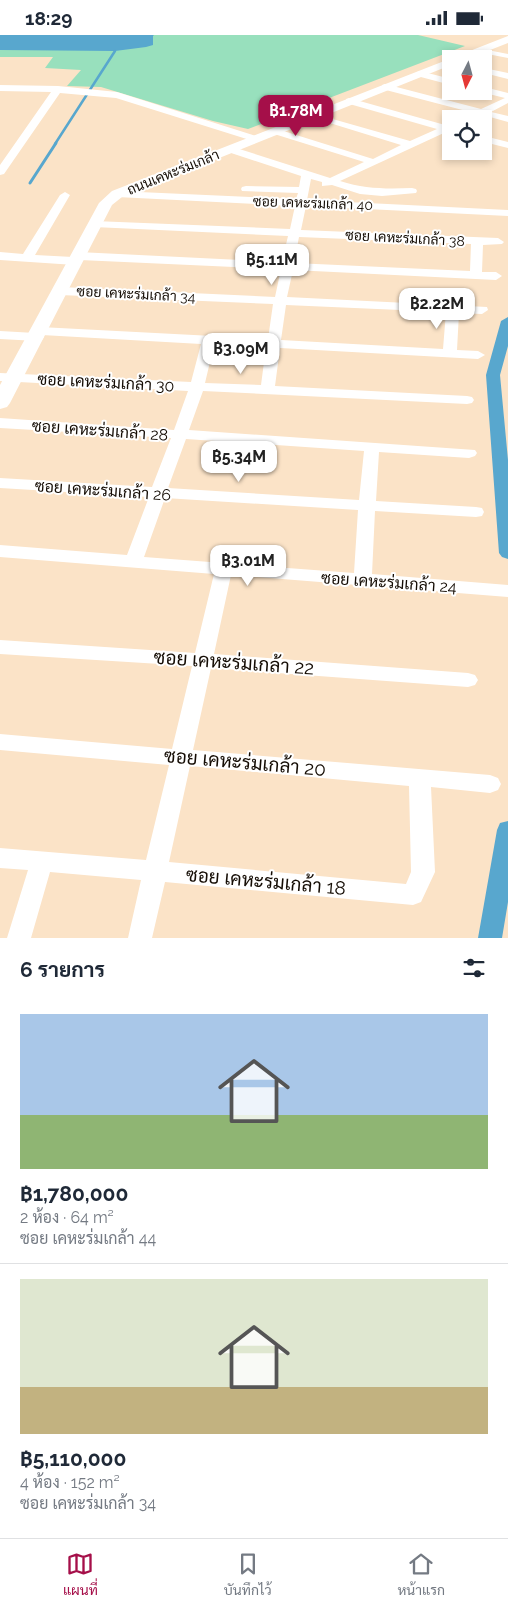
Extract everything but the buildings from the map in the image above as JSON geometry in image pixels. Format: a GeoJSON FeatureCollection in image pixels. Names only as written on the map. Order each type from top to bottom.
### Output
{"type":"FeatureCollection","features":[{"type":"Feature","properties":{"kind":"street","name":"ถนนเคหะร่มเกล้า"},"geometry":{"type":"LineString","coordinates":[[480,50],[508,39]]}},
{"type":"Feature","properties":{"kind":"street"},"geometry":{"type":"LineString","coordinates":[[492,53],[508,56]]}},
{"type":"Feature","properties":{"kind":"street","name":"ถนนเคหะร่มเกล้า"},"geometry":{"type":"LineString","coordinates":[[0,403],[7,377],[38,333],[106,203],[117,194],[442,65]]}},
{"type":"Feature","properties":{"kind":"street"},"geometry":{"type":"LineString","coordinates":[[492,72],[508,76]]}},
{"type":"Feature","properties":{"kind":"street"},"geometry":{"type":"LineString","coordinates":[[420,74],[442,80]]}},
{"type":"Feature","properties":{"kind":"street"},"geometry":{"type":"LineString","coordinates":[[385,87],[474,110]]}},
{"type":"Feature","properties":{"kind":"street"},"geometry":{"type":"LineString","coordinates":[[0,88],[62,90],[117,95],[256,139]]}},
{"type":"Feature","properties":{"kind":"street"},"geometry":{"type":"LineString","coordinates":[[0,172],[13,151],[62,90]]}},
{"type":"Feature","properties":{"kind":"street"},"geometry":{"type":"LineString","coordinates":[[492,93],[508,98]]}},
{"type":"Feature","properties":{"kind":"street"},"geometry":{"type":"LineString","coordinates":[[486,110],[508,98]]}},
{"type":"Feature","properties":{"kind":"street"},"geometry":{"type":"LineString","coordinates":[[349,101],[442,126]]}},
{"type":"Feature","properties":{"kind":"street"},"geometry":{"type":"LineString","coordinates":[[492,115],[508,119]]}},
{"type":"Feature","properties":{"kind":"street"},"geometry":{"type":"LineString","coordinates":[[312,116],[411,145]]}},
{"type":"Feature","properties":{"kind":"street"},"geometry":{"type":"LineString","coordinates":[[274,131],[373,162]]}},
{"type":"Feature","properties":{"kind":"street"},"geometry":{"type":"LineString","coordinates":[[303,197],[327,181],[442,131]]}},
{"type":"Feature","properties":{"kind":"street"},"geometry":{"type":"LineString","coordinates":[[492,141],[508,145]]}},
{"type":"Feature","properties":{"kind":"street"},"geometry":{"type":"LineString","coordinates":[[229,149],[327,181],[370,192],[412,191]]}},
{"type":"Feature","properties":{"kind":"street"},"geometry":{"type":"LineString","coordinates":[[0,150],[13,151]]}},
{"type":"Feature","properties":{"kind":"street"},"geometry":{"type":"LineString","coordinates":[[274,171],[283,176],[290,189],[303,197]]}},
{"type":"Feature","properties":{"kind":"street"},"geometry":{"type":"LineString","coordinates":[[267,391],[280,301],[307,174]]}},
{"type":"Feature","properties":{"kind":"street"},"geometry":{"type":"LineString","coordinates":[[246,189],[290,189]]}},
{"type":"Feature","properties":{"kind":"street","name":"ซอย เคหะร่มเกล้า 40"},"geometry":{"type":"LineString","coordinates":[[117,194],[303,197],[508,213]]}},
{"type":"Feature","properties":{"kind":"street"},"geometry":{"type":"LineString","coordinates":[[27,258],[65,195]]}},
{"type":"Feature","properties":{"kind":"street","name":"ซอย เคหะร่มเกล้า 38"},"geometry":{"type":"LineString","coordinates":[[94,224],[498,242]]}},
{"type":"Feature","properties":{"kind":"street"},"geometry":{"type":"LineString","coordinates":[[476,275],[477,241]]}},
{"type":"Feature","properties":{"kind":"street"},"geometry":{"type":"LineString","coordinates":[[0,256],[287,265],[496,276]]}},
{"type":"Feature","properties":{"kind":"street","name":"ซอย เคหะร่มเกล้า 34"},"geometry":{"type":"LineString","coordinates":[[60,291],[482,310]]}},
{"type":"Feature","properties":{"kind":"street"},"geometry":{"type":"LineString","coordinates":[[450,353],[453,309]]}},
{"type":"Feature","properties":{"kind":"street"},"geometry":{"type":"LineString","coordinates":[[0,335],[38,333],[209,339],[478,355]]}},
{"type":"Feature","properties":{"kind":"street"},"geometry":{"type":"LineString","coordinates":[[134,560],[197,387],[209,339]]}},
{"type":"Feature","properties":{"kind":"street","name":"ซอย เคหะร่มเกล้า 30"},"geometry":{"type":"LineString","coordinates":[[7,377],[467,400]]}},
{"type":"Feature","properties":{"kind":"street","name":"ซอย เคหะร่มเกล้า 28"},"geometry":{"type":"LineString","coordinates":[[0,423],[469,453]]}},
{"type":"Feature","properties":{"kind":"street"},"geometry":{"type":"LineString","coordinates":[[363,580],[372,447]]}},
{"type":"Feature","properties":{"kind":"street","name":"ซอย เคหะร่มเกล้า 26"},"geometry":{"type":"LineString","coordinates":[[0,483],[476,513]]}},
{"type":"Feature","properties":{"kind":"street","name":"ซอย เคหะร่มเกล้า 24"},"geometry":{"type":"LineString","coordinates":[[0,551],[503,590]]}},
{"type":"Feature","properties":{"kind":"street"},"geometry":{"type":"LineString","coordinates":[[140,938],[224,568]]}},
{"type":"Feature","properties":{"kind":"street","name":"ซอย เคหะร่มเกล้า 22"},"geometry":{"type":"LineString","coordinates":[[0,647],[202,659],[468,680]]}},
{"type":"Feature","properties":{"kind":"street","name":"ซอย เคหะร่มเกล้า 20"},"geometry":{"type":"LineString","coordinates":[[0,741],[490,783]]}},
{"type":"Feature","properties":{"kind":"street","name":"ซอย เคหะร่มเกล้า 18"},"geometry":{"type":"LineString","coordinates":[[0,858],[413,895],[422,871],[420,777]]}},
{"type":"Feature","properties":{"kind":"street"},"geometry":{"type":"LineString","coordinates":[[19,938],[42,861]]}},
{"type":"Feature","properties":{"kind":"green space"},"geometry":{"type":"Polygon","coordinates":[[[0,35],[418,35],[465,46],[455,50],[442,50],[442,55],[248,129],[213,121],[101,87],[67,86],[81,70],[45,68],[53,57],[0,57],[0,35]]]}},
{"type":"Feature","properties":{"kind":"water"},"geometry":{"type":"Polygon","coordinates":[[[0,35],[154,35],[153,45],[115,51],[0,50],[0,35]]]}},
{"type":"Feature","properties":{"kind":"waterway"},"geometry":{"type":"LineString","coordinates":[[55,144],[115,51]]}},
{"type":"Feature","properties":{"kind":"waterway"},"geometry":{"type":"LineString","coordinates":[[30,183],[56,143]]}},
{"type":"Feature","properties":{"kind":"waterway"},"geometry":{"type":"LineString","coordinates":[[508,321],[493,375],[508,553]]}},
{"type":"Feature","properties":{"kind":"waterway"},"geometry":{"type":"LineString","coordinates":[[490,938],[508,830]]}}]}
